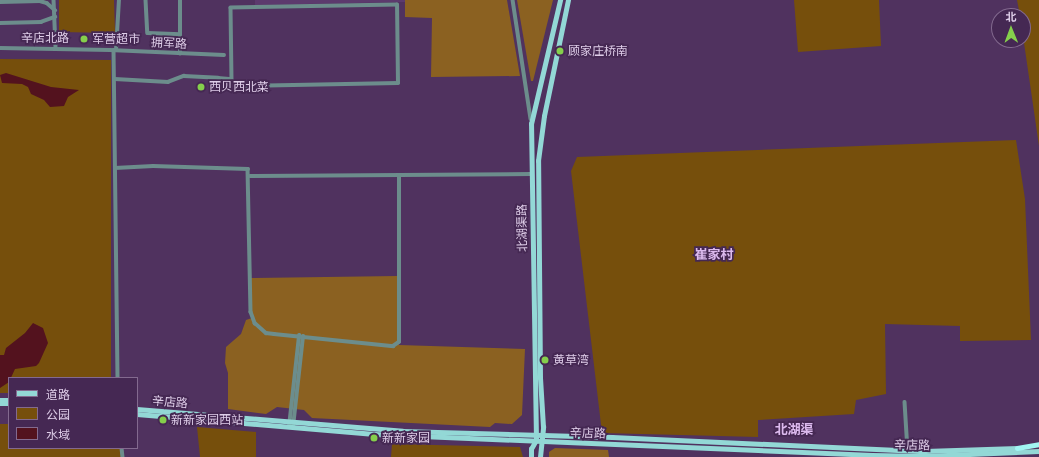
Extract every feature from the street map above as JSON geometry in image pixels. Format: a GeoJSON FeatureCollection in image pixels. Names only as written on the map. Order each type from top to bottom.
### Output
{"type":"FeatureCollection","features":[{"type":"Feature","properties":{"kind":"highway"},"geometry":{"type":"LineString","coordinates":[[1018,448],[1039,446]]}},
{"type":"Feature","properties":{"kind":"main road","name":"北湖渠路"},"geometry":{"type":"LineString","coordinates":[[531,457],[531,449],[536,438],[531,124],[560,0]]}},
{"type":"Feature","properties":{"kind":"main road","name":"北湖渠路"},"geometry":{"type":"LineString","coordinates":[[540,457],[543,435],[538,161],[544,116],[568,0]]}},
{"type":"Feature","properties":{"kind":"main road","name":"辛店路"},"geometry":{"type":"LineString","coordinates":[[138,410],[291,425]]}},
{"type":"Feature","properties":{"kind":"main road","name":"辛店路"},"geometry":{"type":"LineString","coordinates":[[138,414],[291,425],[536,438],[543,441],[894,456],[964,456],[1039,451]]}},
{"type":"Feature","properties":{"kind":"main road","name":"辛店路"},"geometry":{"type":"LineString","coordinates":[[536,438],[543,435],[908,451],[1018,448]]}},
{"type":"Feature","properties":{"kind":"main road"},"geometry":{"type":"LineString","coordinates":[[848,448],[848,453]]}},
{"type":"Feature","properties":{"kind":"street"},"geometry":{"type":"LineString","coordinates":[[54,0],[56,48]]}},
{"type":"Feature","properties":{"kind":"street"},"geometry":{"type":"LineString","coordinates":[[118,377],[114,79],[119,0]]}},
{"type":"Feature","properties":{"kind":"street"},"geometry":{"type":"LineString","coordinates":[[146,0],[148,33],[180,34]]}},
{"type":"Feature","properties":{"kind":"street"},"geometry":{"type":"LineString","coordinates":[[180,0],[180,54]]}},
{"type":"Feature","properties":{"kind":"street"},"geometry":{"type":"LineString","coordinates":[[513,0],[529,97],[531,124]]}},
{"type":"Feature","properties":{"kind":"street"},"geometry":{"type":"LineString","coordinates":[[0,2],[40,1],[48,3],[55,10]]}},
{"type":"Feature","properties":{"kind":"street"},"geometry":{"type":"LineString","coordinates":[[114,79],[168,82],[184,76],[232,81],[242,86],[398,84],[397,5],[231,8],[232,81]]}},
{"type":"Feature","properties":{"kind":"street"},"geometry":{"type":"LineString","coordinates":[[0,23],[41,22],[55,17]]}},
{"type":"Feature","properties":{"kind":"street","name":"辛店北路"},"geometry":{"type":"LineString","coordinates":[[0,48],[115,50]]}},
{"type":"Feature","properties":{"kind":"street","name":"拥军路"},"geometry":{"type":"LineString","coordinates":[[115,50],[224,55]]}},
{"type":"Feature","properties":{"kind":"street"},"geometry":{"type":"LineString","coordinates":[[115,168],[153,166],[248,168],[250,176],[252,318],[266,332],[393,346],[399,342],[399,176]]}},
{"type":"Feature","properties":{"kind":"street"},"geometry":{"type":"LineString","coordinates":[[250,176],[531,174]]}},
{"type":"Feature","properties":{"kind":"street"},"geometry":{"type":"LineString","coordinates":[[291,425],[301,337]]}},
{"type":"Feature","properties":{"kind":"street"},"geometry":{"type":"LineString","coordinates":[[905,402],[908,451]]}},
{"type":"Feature","properties":{"kind":"shaded area"},"geometry":{"type":"Polygon","coordinates":[[[255,0],[405,0],[405,2],[255,5],[255,0]]]}},
{"type":"Feature","properties":{"kind":"shaded area"},"geometry":{"type":"Polygon","coordinates":[[[405,0],[507,0],[520,76],[431,77],[432,18],[405,17],[405,0]]]}},
{"type":"Feature","properties":{"kind":"shaded area"},"geometry":{"type":"Polygon","coordinates":[[[517,0],[553,0],[533,81],[531,81],[517,0]]]}},
{"type":"Feature","properties":{"kind":"shaded area"},"geometry":{"type":"Polygon","coordinates":[[[397,276],[399,345],[525,349],[522,415],[512,424],[495,423],[490,427],[312,418],[304,410],[277,407],[266,414],[228,409],[228,373],[225,363],[226,347],[241,334],[246,320],[252,318],[250,278],[397,276]]]}},
{"type":"Feature","properties":{"kind":"shaded area"},"geometry":{"type":"Polygon","coordinates":[[[555,448],[608,450],[609,457],[549,457],[549,452],[555,448]]]}},
{"type":"Feature","properties":{"kind":"green space"},"geometry":{"type":"Polygon","coordinates":[[[59,0],[114,0],[115,33],[59,32],[59,0]]]}},
{"type":"Feature","properties":{"kind":"green space"},"geometry":{"type":"Polygon","coordinates":[[[794,0],[879,0],[881,46],[798,52],[794,0]]]}},
{"type":"Feature","properties":{"kind":"green space"},"geometry":{"type":"Polygon","coordinates":[[[1017,0],[1039,0],[1039,146],[1025,48],[1031,48],[1031,8],[1018,8],[1017,0]]]}},
{"type":"Feature","properties":{"kind":"green space"},"geometry":{"type":"Polygon","coordinates":[[[0,59],[111,60],[111,377],[8,377],[8,393],[0,393],[0,59]]]}},
{"type":"Feature","properties":{"kind":"green space"},"geometry":{"type":"Polygon","coordinates":[[[1016,140],[1025,199],[1031,340],[960,341],[960,326],[885,324],[886,394],[856,400],[854,414],[758,420],[758,437],[602,433],[571,171],[577,157],[1016,140]]]}},
{"type":"Feature","properties":{"kind":"green space"},"geometry":{"type":"Polygon","coordinates":[[[0,424],[8,424],[8,449],[121,449],[122,457],[0,457],[0,424]]]}},
{"type":"Feature","properties":{"kind":"green space"},"geometry":{"type":"Polygon","coordinates":[[[197,427],[256,432],[256,457],[200,457],[197,427]]]}},
{"type":"Feature","properties":{"kind":"green space"},"geometry":{"type":"Polygon","coordinates":[[[392,444],[520,447],[523,457],[391,457],[392,444]]]}},
{"type":"Feature","properties":{"kind":"water"},"geometry":{"type":"Polygon","coordinates":[[[6,73],[51,87],[79,90],[68,97],[64,106],[50,107],[44,100],[31,94],[28,87],[22,84],[2,83],[0,75],[6,73]]]}},
{"type":"Feature","properties":{"kind":"water"},"geometry":{"type":"Polygon","coordinates":[[[33,323],[43,328],[48,343],[39,363],[36,366],[15,369],[11,377],[8,377],[8,383],[0,388],[0,355],[4,355],[6,348],[25,333],[33,323]]]}},
{"type":"Feature","properties":{"kind":"place","name":"军营超市"},"geometry":{"type":"Point","coordinates":[84,39]}},
{"type":"Feature","properties":{"kind":"place","name":"顾家庄桥南"},"geometry":{"type":"Point","coordinates":[560,51]}},
{"type":"Feature","properties":{"kind":"place","name":"西贝西北菜"},"geometry":{"type":"Point","coordinates":[201,87]}},
{"type":"Feature","properties":{"kind":"place","name":"黄草湾"},"geometry":{"type":"Point","coordinates":[545,360]}},
{"type":"Feature","properties":{"kind":"place","name":"新新家园西站"},"geometry":{"type":"Point","coordinates":[163,420]}},
{"type":"Feature","properties":{"kind":"place","name":"新新家园"},"geometry":{"type":"Point","coordinates":[374,438]}},
{"type":"Feature","properties":{"kind":"district","name":"崔家村"},"geometry":{"type":"Point","coordinates":[714,254]}},
{"type":"Feature","properties":{"kind":"district","name":"北湖渠"},"geometry":{"type":"Point","coordinates":[794,429]}}]}
